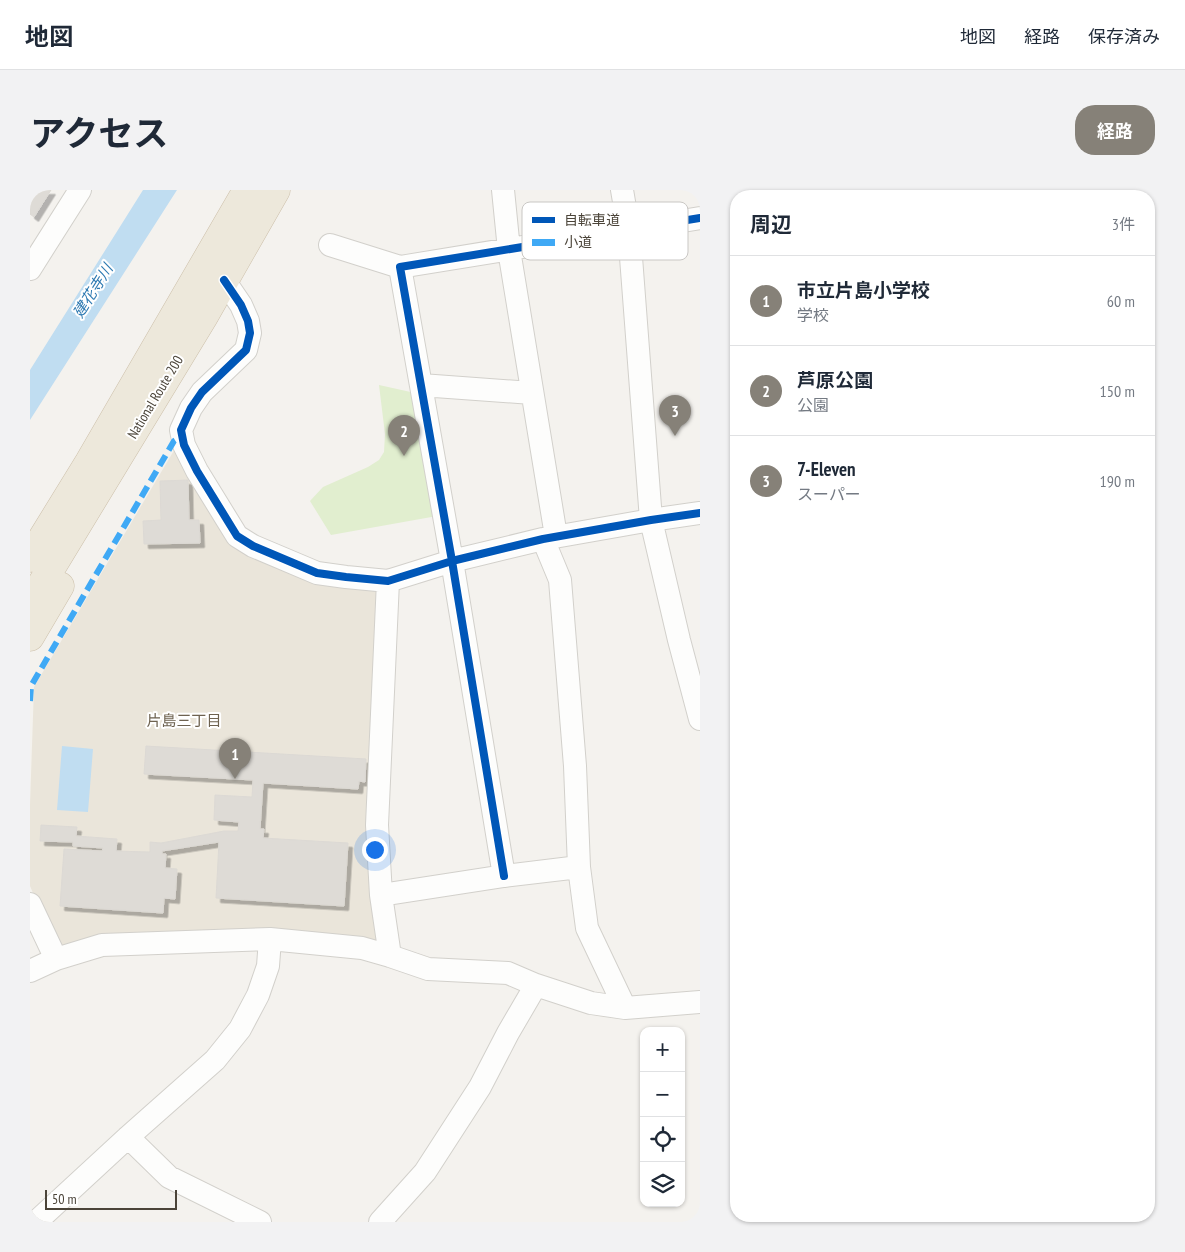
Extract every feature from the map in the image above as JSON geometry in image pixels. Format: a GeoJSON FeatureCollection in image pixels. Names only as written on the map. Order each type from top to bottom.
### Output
{"type":"FeatureCollection","features":[{"type":"Feature","properties":{"kind":"highway","name":"National Route 200"},"geometry":{"type":"LineString","coordinates":[[30,558],[89,462],[247,190]]}},
{"type":"Feature","properties":{"kind":"highway","name":"National Route 200"},"geometry":{"type":"LineString","coordinates":[[30,603],[203,318],[276,190]]}},
{"type":"Feature","properties":{"kind":"highway"},"geometry":{"type":"LineString","coordinates":[[30,637],[106,510],[203,318]]}},
{"type":"Feature","properties":{"kind":"highway"},"geometry":{"type":"LineString","coordinates":[[30,525],[54,486],[89,462]]}},
{"type":"Feature","properties":{"kind":"street"},"geometry":{"type":"LineString","coordinates":[[30,269],[80,190]]}},
{"type":"Feature","properties":{"kind":"street"},"geometry":{"type":"LineString","coordinates":[[502,190],[509,250],[532,393],[550,538],[560,580],[576,766],[579,867],[587,928],[625,1008]]}},
{"type":"Feature","properties":{"kind":"street"},"geometry":{"type":"LineString","coordinates":[[330,245],[400,267],[522,248]]}},
{"type":"Feature","properties":{"kind":"street"},"geometry":{"type":"LineString","coordinates":[[631,260],[651,520],[679,640],[700,719]]}},
{"type":"Feature","properties":{"kind":"street"},"geometry":{"type":"LineString","coordinates":[[400,267],[452,560],[504,876]]}},
{"type":"Feature","properties":{"kind":"street"},"geometry":{"type":"LineString","coordinates":[[224,280],[241,305],[248,321],[250,332],[246,350],[202,392],[191,408],[181,430],[184,446],[197,471],[237,536],[253,546],[317,573],[346,578],[388,581],[452,560],[550,538],[700,513]]}},
{"type":"Feature","properties":{"kind":"street"},"geometry":{"type":"LineString","coordinates":[[421,385],[532,393]]}},
{"type":"Feature","properties":{"kind":"street"},"geometry":{"type":"LineString","coordinates":[[388,581],[377,825],[381,895],[390,956]]}},
{"type":"Feature","properties":{"kind":"street"},"geometry":{"type":"LineString","coordinates":[[381,895],[504,876],[579,867]]}},
{"type":"Feature","properties":{"kind":"street"},"geometry":{"type":"LineString","coordinates":[[30,904],[56,960]]}},
{"type":"Feature","properties":{"kind":"street"},"geometry":{"type":"LineString","coordinates":[[30,971],[56,960],[102,945],[270,939],[362,948],[428,969],[508,974],[591,1003],[625,1008],[700,1002]]}},
{"type":"Feature","properties":{"kind":"street"},"geometry":{"type":"LineString","coordinates":[[36,1222],[215,1060],[240,1028],[258,995],[268,966],[270,939]]}},
{"type":"Feature","properties":{"kind":"street"},"geometry":{"type":"LineString","coordinates":[[380,1222],[425,1172],[480,1087],[536,985]]}},
{"type":"Feature","properties":{"kind":"street"},"geometry":{"type":"LineString","coordinates":[[128,1137],[169,1178],[260,1222]]}},
{"type":"Feature","properties":{"kind":"shaded area"},"geometry":{"type":"Polygon","coordinates":[[[176,447],[231,539],[383,587],[383,946],[58,952],[30,886],[30,805],[34,687],[176,447]]]}},
{"type":"Feature","properties":{"kind":"green space"},"geometry":{"type":"Polygon","coordinates":[[[379,385],[415,393],[437,516],[331,535],[310,501],[323,487],[368,467],[379,460],[384,452],[385,434],[379,385]]]}},
{"type":"Feature","properties":{"kind":"water","name":"建花寺川"},"geometry":{"type":"Polygon","coordinates":[[[143,190],[177,190],[30,420],[30,370],[143,190]]]}},
{"type":"Feature","properties":{"kind":"water"},"geometry":{"type":"Polygon","coordinates":[[[62,746],[93,749],[88,812],[57,810],[62,746]]]}},
{"type":"Feature","properties":{"kind":"building"},"geometry":{"type":"Polygon","coordinates":[[[30,190],[51,190],[34,217],[30,214],[30,190]]]}},
{"type":"Feature","properties":{"kind":"building"},"geometry":{"type":"Polygon","coordinates":[[[188,480],[189,520],[199,520],[200,543],[144,544],[143,521],[161,520],[160,481],[188,480]]]}},
{"type":"Feature","properties":{"kind":"building"},"geometry":{"type":"Polygon","coordinates":[[[146,746],[366,759],[365,782],[359,781],[358,789],[263,783],[260,829],[264,829],[263,838],[348,843],[344,906],[216,898],[219,842],[162,851],[162,854],[166,854],[165,868],[177,869],[175,899],[164,898],[163,913],[60,906],[64,849],[102,851],[103,848],[73,846],[73,842],[40,841],[41,825],[77,827],[76,836],[117,839],[116,851],[150,852],[150,842],[161,843],[224,831],[238,831],[239,822],[214,820],[215,795],[252,797],[253,780],[144,774],[146,746]]]}},
{"type":"Feature","properties":{"kind":"marked path"},"geometry":{"type":"LineString","coordinates":[[30,701],[31,686],[174,441],[182,436]]}},
{"type":"Feature","properties":{"kind":"cycle path"},"geometry":{"type":"LineString","coordinates":[[688,220],[700,218]]}},
{"type":"Feature","properties":{"kind":"cycle path"},"geometry":{"type":"LineString","coordinates":[[504,876],[452,561],[400,267],[522,247]]}},
{"type":"Feature","properties":{"kind":"cycle path"},"geometry":{"type":"LineString","coordinates":[[224,280],[241,305],[248,321],[250,333],[246,350],[202,392],[191,408],[181,430],[184,445],[197,471],[237,536],[253,546],[317,573],[388,581],[452,561],[543,539],[700,513]]}},
{"type":"Feature","properties":{"kind":"place","name":"7-Eleven"},"geometry":{"type":"Point","coordinates":[675,436]}},
{"type":"Feature","properties":{"kind":"place","name":"芦原公園"},"geometry":{"type":"Point","coordinates":[404,456]}},
{"type":"Feature","properties":{"kind":"place","name":"市立片島小学校"},"geometry":{"type":"Point","coordinates":[235,779]}},
{"type":"Feature","properties":{"kind":"district","name":"片島三丁目"},"geometry":{"type":"Point","coordinates":[184,721]}}]}
